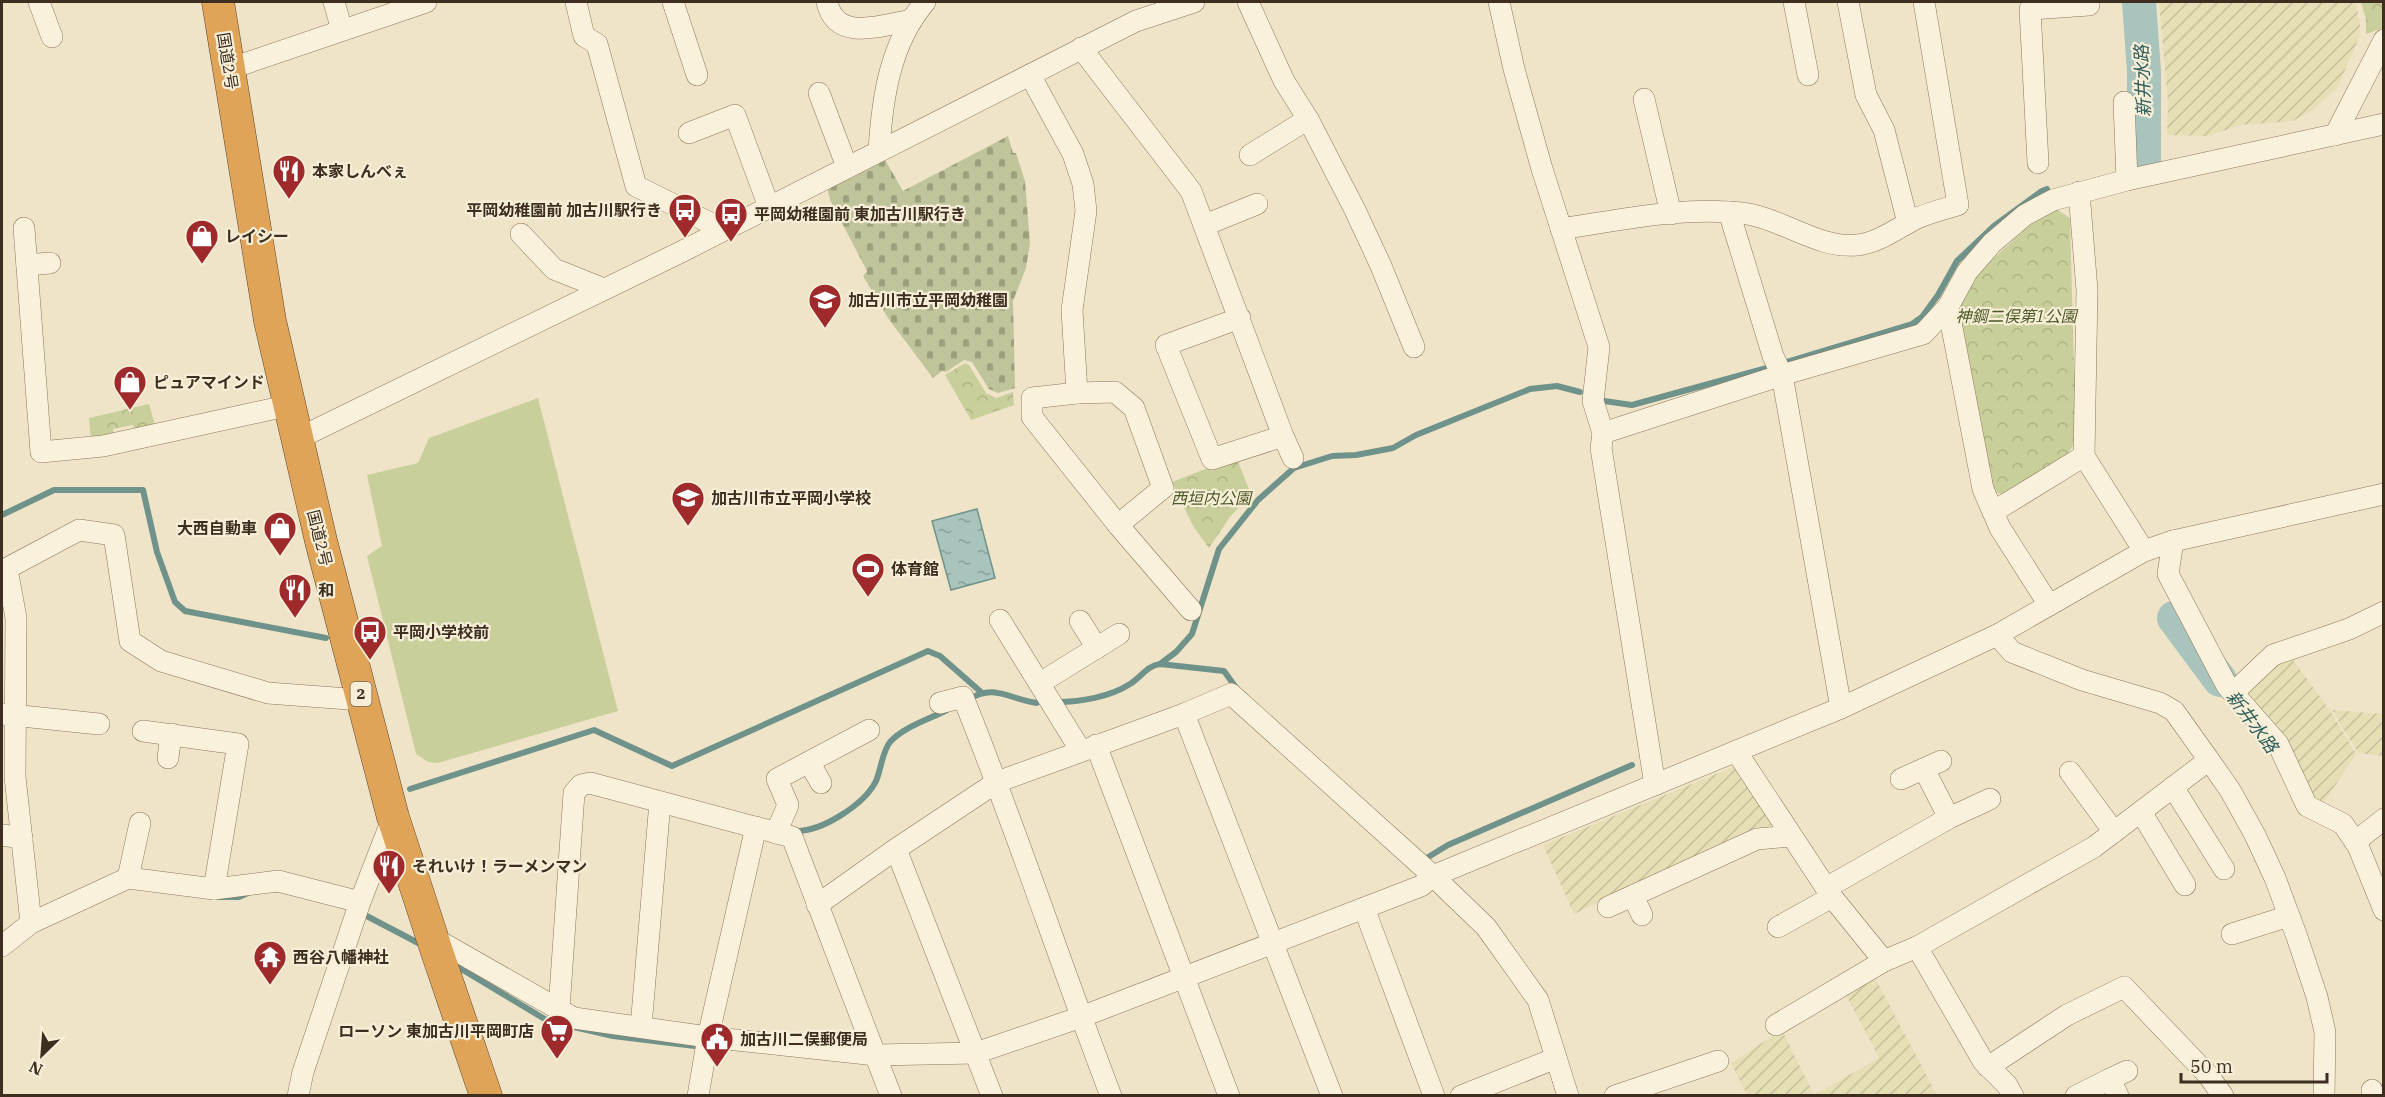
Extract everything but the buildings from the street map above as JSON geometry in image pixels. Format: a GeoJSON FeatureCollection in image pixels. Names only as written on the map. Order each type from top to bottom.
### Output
{"type":"FeatureCollection","features":[{"type":"Feature","properties":{"kind":"highway","name":"国道2号"},"geometry":{"type":"LineString","coordinates":[[218,2],[270,321],[321,541],[393,817],[486,1095]]}},
{"type":"Feature","properties":{"kind":"street"},"geometry":{"type":"LineString","coordinates":[[39,2],[52,37]]}},
{"type":"Feature","properties":{"kind":"street"},"geometry":{"type":"LineString","coordinates":[[334,2],[342,30]]}},
{"type":"Feature","properties":{"kind":"street"},"geometry":{"type":"LineString","coordinates":[[229,69],[342,30],[404,5],[426,2]]}},
{"type":"Feature","properties":{"kind":"street"},"geometry":{"type":"LineString","coordinates":[[576,2],[584,36],[597,44],[636,186],[724,230]]}},
{"type":"Feature","properties":{"kind":"street"},"geometry":{"type":"LineString","coordinates":[[673,2],[697,75]]}},
{"type":"Feature","properties":{"kind":"street"},"geometry":{"type":"LineString","coordinates":[[827,2],[830,13],[836,21],[846,27],[859,28],[912,20]]}},
{"type":"Feature","properties":{"kind":"street"},"geometry":{"type":"LineString","coordinates":[[879,151],[885,90],[893,61],[912,20],[925,2]]}},
{"type":"Feature","properties":{"kind":"street"},"geometry":{"type":"LineString","coordinates":[[297,440],[724,230],[1136,21],[1194,2]]}},
{"type":"Feature","properties":{"kind":"street"},"geometry":{"type":"LineString","coordinates":[[1248,2],[1284,81],[1308,119],[1377,257],[1414,347]]}},
{"type":"Feature","properties":{"kind":"street"},"geometry":{"type":"LineString","coordinates":[[1499,2],[1514,69],[1561,229],[1599,347],[1593,401],[1603,433],[1601,448],[1655,785]]}},
{"type":"Feature","properties":{"kind":"street"},"geometry":{"type":"LineString","coordinates":[[1794,2],[1808,75]]}},
{"type":"Feature","properties":{"kind":"street"},"geometry":{"type":"LineString","coordinates":[[1848,2],[1866,95],[1884,130],[1908,223]]}},
{"type":"Feature","properties":{"kind":"street"},"geometry":{"type":"LineString","coordinates":[[1561,229],[1715,210],[1763,218],[1830,243],[1854,245],[1866,244],[1916,218],[1958,205],[1924,2]]}},
{"type":"Feature","properties":{"kind":"street"},"geometry":{"type":"LineString","coordinates":[[2038,163],[2030,9],[2089,5],[2088,2]]}},
{"type":"Feature","properties":{"kind":"street"},"geometry":{"type":"LineString","coordinates":[[2336,135],[2384,40]]}},
{"type":"Feature","properties":{"kind":"street"},"geometry":{"type":"LineString","coordinates":[[1081,48],[1191,191],[1293,458]]}},
{"type":"Feature","properties":{"kind":"street"},"geometry":{"type":"LineString","coordinates":[[1030,75],[1073,154],[1083,184],[1086,211],[1072,310],[1077,393]]}},
{"type":"Feature","properties":{"kind":"street"},"geometry":{"type":"LineString","coordinates":[[819,93],[847,167]]}},
{"type":"Feature","properties":{"kind":"street"},"geometry":{"type":"LineString","coordinates":[[1644,99],[1671,214]]}},
{"type":"Feature","properties":{"kind":"street"},"geometry":{"type":"LineString","coordinates":[[2124,102],[2127,180]]}},
{"type":"Feature","properties":{"kind":"street"},"geometry":{"type":"LineString","coordinates":[[688,133],[735,114],[769,207]]}},
{"type":"Feature","properties":{"kind":"street"},"geometry":{"type":"LineString","coordinates":[[1250,155],[1308,119]]}},
{"type":"Feature","properties":{"kind":"street"},"geometry":{"type":"LineString","coordinates":[[1603,433],[1782,375],[1923,333],[1948,308],[1967,272],[1992,243],[2025,215],[2053,200],[2127,180],[2384,124]]}},
{"type":"Feature","properties":{"kind":"street"},"geometry":{"type":"LineString","coordinates":[[2079,192],[2086,291],[2084,456],[2144,551]]}},
{"type":"Feature","properties":{"kind":"street"},"geometry":{"type":"LineString","coordinates":[[1205,225],[1257,204]]}},
{"type":"Feature","properties":{"kind":"street"},"geometry":{"type":"LineString","coordinates":[[1729,212],[1773,356],[1782,375],[1809,536],[1833,652],[1841,708]]}},
{"type":"Feature","properties":{"kind":"street"},"geometry":{"type":"LineString","coordinates":[[24,228],[41,452],[103,446],[290,405]]}},
{"type":"Feature","properties":{"kind":"street"},"geometry":{"type":"LineString","coordinates":[[521,234],[554,269],[604,289]]}},
{"type":"Feature","properties":{"kind":"street"},"geometry":{"type":"LineString","coordinates":[[27,265],[50,263]]}},
{"type":"Feature","properties":{"kind":"street"},"geometry":{"type":"LineString","coordinates":[[1948,308],[1983,489],[2000,528],[2049,605]]}},
{"type":"Feature","properties":{"kind":"street"},"geometry":{"type":"LineString","coordinates":[[1240,318],[1166,345],[1212,459],[1283,436]]}},
{"type":"Feature","properties":{"kind":"street"},"geometry":{"type":"LineString","coordinates":[[1118,525],[1163,488],[1134,408],[1115,392],[1032,398],[1032,417],[1118,525],[1174,577],[1191,610]]}},
{"type":"Feature","properties":{"kind":"street"},"geometry":{"type":"LineString","coordinates":[[1994,512],[2084,456]]}},
{"type":"Feature","properties":{"kind":"street"},"geometry":{"type":"LineString","coordinates":[[436,949],[574,1018],[708,1037],[876,1055],[976,1053],[1081,1017],[1421,886],[1433,876],[1841,708],[1997,635],[2144,551],[2173,541],[2384,494]]}},
{"type":"Feature","properties":{"kind":"street"},"geometry":{"type":"LineString","coordinates":[[31,923],[12,837],[15,777],[9,714],[16,618],[4,570],[79,530],[114,535],[130,641],[161,661],[268,693],[362,700]]}},
{"type":"Feature","properties":{"kind":"street"},"geometry":{"type":"LineString","coordinates":[[2173,541],[2169,573],[2227,686],[2278,744],[2307,806],[2343,824],[2355,842],[2384,910]]}},
{"type":"Feature","properties":{"kind":"street"},"geometry":{"type":"LineString","coordinates":[[2233,693],[2273,655],[2349,629],[2384,612]]}},
{"type":"Feature","properties":{"kind":"street"},"geometry":{"type":"LineString","coordinates":[[1000,620],[1040,683],[1089,748],[1184,977],[1229,1095]]}},
{"type":"Feature","properties":{"kind":"street"},"geometry":{"type":"LineString","coordinates":[[1080,621],[1097,648]]}},
{"type":"Feature","properties":{"kind":"street"},"geometry":{"type":"LineString","coordinates":[[1040,683],[1119,634]]}},
{"type":"Feature","properties":{"kind":"street"},"geometry":{"type":"LineString","coordinates":[[1997,635],[2012,652],[2082,680],[2160,703],[2174,711],[2209,760],[2230,790],[2255,835],[2289,916],[2317,997],[2325,1032],[2324,1095]]}},
{"type":"Feature","properties":{"kind":"street"},"geometry":{"type":"LineString","coordinates":[[817,905],[896,849],[998,782],[1184,714],[1231,694],[1433,876],[1486,927],[1538,1000],[1568,1095]]}},
{"type":"Feature","properties":{"kind":"street"},"geometry":{"type":"LineString","coordinates":[[940,703],[963,697],[998,782],[1111,1095]]}},
{"type":"Feature","properties":{"kind":"street"},"geometry":{"type":"LineString","coordinates":[[9,714],[99,724]]}},
{"type":"Feature","properties":{"kind":"street"},"geometry":{"type":"LineString","coordinates":[[1184,714],[1332,1095]]}},
{"type":"Feature","properties":{"kind":"street"},"geometry":{"type":"LineString","coordinates":[[698,1095],[708,1037],[766,830],[788,806],[777,779],[869,730]]}},
{"type":"Feature","properties":{"kind":"street"},"geometry":{"type":"LineString","coordinates":[[143,731],[238,744],[214,889]]}},
{"type":"Feature","properties":{"kind":"street"},"geometry":{"type":"LineString","coordinates":[[168,758],[171,735]]}},
{"type":"Feature","properties":{"kind":"street"},"geometry":{"type":"LineString","coordinates":[[1736,751],[1829,893],[1884,961]]}},
{"type":"Feature","properties":{"kind":"street"},"geometry":{"type":"LineString","coordinates":[[1776,1025],[1884,961],[1917,947],[2094,847],[2209,760]]}},
{"type":"Feature","properties":{"kind":"street"},"geometry":{"type":"LineString","coordinates":[[809,762],[820,783]]}},
{"type":"Feature","properties":{"kind":"street"},"geometry":{"type":"LineString","coordinates":[[1902,778],[1933,765],[1949,818]]}},
{"type":"Feature","properties":{"kind":"street"},"geometry":{"type":"LineString","coordinates":[[2070,772],[2114,832]]}},
{"type":"Feature","properties":{"kind":"street"},"geometry":{"type":"LineString","coordinates":[[559,1009],[574,793],[581,785],[590,783],[792,837],[891,1095]]}},
{"type":"Feature","properties":{"kind":"street"},"geometry":{"type":"LineString","coordinates":[[2173,788],[2224,869]]}},
{"type":"Feature","properties":{"kind":"street"},"geometry":{"type":"LineString","coordinates":[[1778,927],[1949,818],[1990,799]]}},
{"type":"Feature","properties":{"kind":"street"},"geometry":{"type":"LineString","coordinates":[[641,1027],[660,802]]}},
{"type":"Feature","properties":{"kind":"street"},"geometry":{"type":"LineString","coordinates":[[2141,812],[2185,885]]}},
{"type":"Feature","properties":{"kind":"street"},"geometry":{"type":"LineString","coordinates":[[298,1095],[303,1072],[358,908],[393,817]]}},
{"type":"Feature","properties":{"kind":"street"},"geometry":{"type":"LineString","coordinates":[[2355,842],[2384,819]]}},
{"type":"Feature","properties":{"kind":"street"},"geometry":{"type":"LineString","coordinates":[[128,878],[140,822]]}},
{"type":"Feature","properties":{"kind":"street"},"geometry":{"type":"LineString","coordinates":[[1608,907],[1757,839],[1791,836]]}},
{"type":"Feature","properties":{"kind":"street"},"geometry":{"type":"LineString","coordinates":[[896,849],[992,1095]]}},
{"type":"Feature","properties":{"kind":"street"},"geometry":{"type":"LineString","coordinates":[[2,946],[31,923],[128,878],[214,889],[278,880],[358,908]]}},
{"type":"Feature","properties":{"kind":"street"},"geometry":{"type":"LineString","coordinates":[[1633,896],[1642,915]]}},
{"type":"Feature","properties":{"kind":"street"},"geometry":{"type":"LineString","coordinates":[[1364,908],[1434,1095]]}},
{"type":"Feature","properties":{"kind":"street"},"geometry":{"type":"LineString","coordinates":[[2232,934],[2289,916]]}},
{"type":"Feature","properties":{"kind":"street"},"geometry":{"type":"LineString","coordinates":[[1917,947],[1988,1067],[2007,1085],[2013,1095]]}},
{"type":"Feature","properties":{"kind":"street"},"geometry":{"type":"LineString","coordinates":[[1988,1067],[2067,1015],[2124,987],[2208,1075],[2223,1095]]}},
{"type":"Feature","properties":{"kind":"street"},"geometry":{"type":"LineString","coordinates":[[1461,1095],[1556,1058]]}},
{"type":"Feature","properties":{"kind":"street"},"geometry":{"type":"LineString","coordinates":[[1614,1095],[1718,1061]]}},
{"type":"Feature","properties":{"kind":"street"},"geometry":{"type":"LineString","coordinates":[[2076,1095],[2118,1082]]}},
{"type":"Feature","properties":{"kind":"shaded area"},"geometry":{"type":"Polygon","coordinates":[[[2159,2],[2356,2],[2360,26],[2359,38],[2337,88],[2314,109],[2293,121],[2242,125],[2207,136],[2167,135],[2168,103],[2159,2]]]}},
{"type":"Feature","properties":{"kind":"shaded area"},"geometry":{"type":"Polygon","coordinates":[[[2291,657],[2331,712],[2356,754],[2321,807],[2309,801],[2245,692],[2270,669],[2291,657]]]}},
{"type":"Feature","properties":{"kind":"shaded area"},"geometry":{"type":"Polygon","coordinates":[[[2332,710],[2383,714],[2383,756],[2358,753],[2332,710]]]}},
{"type":"Feature","properties":{"kind":"shaded area"},"geometry":{"type":"Polygon","coordinates":[[[1738,765],[1777,822],[1574,914],[1543,845],[1738,765]]]}},
{"type":"Feature","properties":{"kind":"shaded area"},"geometry":{"type":"Polygon","coordinates":[[[1875,978],[1937,1095],[1814,1095],[1879,1058],[1845,993],[1875,978]]]}},
{"type":"Feature","properties":{"kind":"shaded area"},"geometry":{"type":"Polygon","coordinates":[[[1782,1030],[1814,1095],[1747,1095],[1731,1063],[1782,1030]]]}},
{"type":"Feature","properties":{"kind":"green space"},"geometry":{"type":"Polygon","coordinates":[[[2361,2],[2383,2],[2383,28],[2366,34],[2366,20],[2361,2]]]}},
{"type":"Feature","properties":{"kind":"green space"},"geometry":{"type":"Polygon","coordinates":[[[1008,136],[1025,181],[1030,243],[1026,268],[1013,301],[1015,388],[998,393],[989,389],[972,362],[964,360],[933,378],[888,318],[863,276],[867,271],[830,200],[827,187],[884,158],[903,191],[1008,136]]]}},
{"type":"Feature","properties":{"kind":"green space","name":"神鋼二俣第1公園"},"geometry":{"type":"Polygon","coordinates":[[[2056,209],[2070,218],[2074,368],[2080,432],[2067,456],[2003,495],[1988,489],[1958,306],[1974,276],[2029,226],[2056,209]]]}},
{"type":"Feature","properties":{"kind":"green space"},"geometry":{"type":"Polygon","coordinates":[[[965,363],[969,365],[986,393],[996,398],[1013,392],[1014,405],[971,420],[945,375],[965,363]]]}},
{"type":"Feature","properties":{"kind":"green space"},"geometry":{"type":"Polygon","coordinates":[[[538,398],[618,711],[438,763],[428,762],[416,754],[367,556],[382,546],[367,475],[418,463],[429,438],[538,398]]]}},
{"type":"Feature","properties":{"kind":"green space"},"geometry":{"type":"Polygon","coordinates":[[[149,404],[155,425],[135,433],[133,425],[113,429],[114,436],[91,440],[89,418],[149,404]]]}},
{"type":"Feature","properties":{"kind":"green space","name":"西垣内公園"},"geometry":{"type":"Polygon","coordinates":[[[1236,457],[1251,494],[1230,517],[1209,548],[1193,526],[1172,482],[1236,457]]]}},
{"type":"Feature","properties":{"kind":"water"},"geometry":{"type":"Polygon","coordinates":[[[977,509],[995,578],[951,590],[932,521],[977,509]]]}},
{"type":"Feature","properties":{"kind":"waterway","name":"新井水路"},"geometry":{"type":"LineString","coordinates":[[2139,2],[2144,71],[2144,161]]}},
{"type":"Feature","properties":{"kind":"waterway"},"geometry":{"type":"LineString","coordinates":[[1604,401],[1632,405],[1767,368],[1912,324],[1922,317],[1938,295],[1957,261],[1994,226],[2047,189]]}},
{"type":"Feature","properties":{"kind":"waterway"},"geometry":{"type":"LineString","coordinates":[[1160,664],[1176,652],[1192,634],[1219,549],[1258,500],[1294,468],[1332,456],[1356,455],[1393,448],[1416,435],[1530,389],[1557,386],[1580,392]]}},
{"type":"Feature","properties":{"kind":"waterway"},"geometry":{"type":"LineString","coordinates":[[2,515],[54,490],[143,490],[157,552],[175,602],[185,611],[326,638]]}},
{"type":"Feature","properties":{"kind":"waterway","name":"新井水路"},"geometry":{"type":"LineString","coordinates":[[2174,618],[2220,680]]}},
{"type":"Feature","properties":{"kind":"waterway"},"geometry":{"type":"LineString","coordinates":[[410,789],[594,730],[672,766],[928,651],[940,656],[981,692]]}},
{"type":"Feature","properties":{"kind":"waterway"},"geometry":{"type":"LineString","coordinates":[[1057,702],[1085,700],[1122,689],[1152,667],[1160,664],[1224,671],[1237,689]]}},
{"type":"Feature","properties":{"kind":"waterway"},"geometry":{"type":"LineString","coordinates":[[970,699],[979,694],[995,692],[1037,703]]}},
{"type":"Feature","properties":{"kind":"waterway"},"geometry":{"type":"LineString","coordinates":[[795,831],[817,827],[852,808],[876,781],[890,742],[909,728],[947,710]]}},
{"type":"Feature","properties":{"kind":"waterway"},"geometry":{"type":"LineString","coordinates":[[1423,857],[1425,859],[1448,845],[1632,765]]}},
{"type":"Feature","properties":{"kind":"waterway"},"geometry":{"type":"LineString","coordinates":[[220,897],[239,897],[248,893]]}},
{"type":"Feature","properties":{"kind":"waterway"},"geometry":{"type":"LineString","coordinates":[[361,913],[424,946]]}},
{"type":"Feature","properties":{"kind":"waterway"},"geometry":{"type":"LineString","coordinates":[[453,964],[548,1021],[613,1036],[695,1046]]}},
{"type":"Feature","properties":{"kind":"place","name":"本家しんべぇ"},"geometry":{"type":"Point","coordinates":[289,200]}},
{"type":"Feature","properties":{"kind":"place","name":"平岡幼稚園前 加古川駅行き"},"geometry":{"type":"Point","coordinates":[685,239]}},
{"type":"Feature","properties":{"kind":"place","name":"平岡幼稚園前 東加古川駅行き"},"geometry":{"type":"Point","coordinates":[731,243]}},
{"type":"Feature","properties":{"kind":"place","name":"レイシー"},"geometry":{"type":"Point","coordinates":[202,265]}},
{"type":"Feature","properties":{"kind":"place","name":"加古川市立平岡幼稚園"},"geometry":{"type":"Point","coordinates":[825,329]}},
{"type":"Feature","properties":{"kind":"place","name":"ピュアマインド"},"geometry":{"type":"Point","coordinates":[130,411]}},
{"type":"Feature","properties":{"kind":"place","name":"加古川市立平岡小学校"},"geometry":{"type":"Point","coordinates":[688,527]}},
{"type":"Feature","properties":{"kind":"place","name":"大西自動車"},"geometry":{"type":"Point","coordinates":[280,557]}},
{"type":"Feature","properties":{"kind":"place","name":"体育館"},"geometry":{"type":"Point","coordinates":[868,598]}},
{"type":"Feature","properties":{"kind":"place","name":"和"},"geometry":{"type":"Point","coordinates":[295,619]}},
{"type":"Feature","properties":{"kind":"place","name":"平岡小学校前"},"geometry":{"type":"Point","coordinates":[370,661]}},
{"type":"Feature","properties":{"kind":"place","name":"それいけ！ラーメンマン"},"geometry":{"type":"Point","coordinates":[389,895]}},
{"type":"Feature","properties":{"kind":"place","name":"西谷八幡神社"},"geometry":{"type":"Point","coordinates":[270,986]}},
{"type":"Feature","properties":{"kind":"place","name":"ローソン 東加古川平岡町店"},"geometry":{"type":"Point","coordinates":[557,1060]}},
{"type":"Feature","properties":{"kind":"place","name":"加古川二俣郵便局"},"geometry":{"type":"Point","coordinates":[717,1068]}}]}
